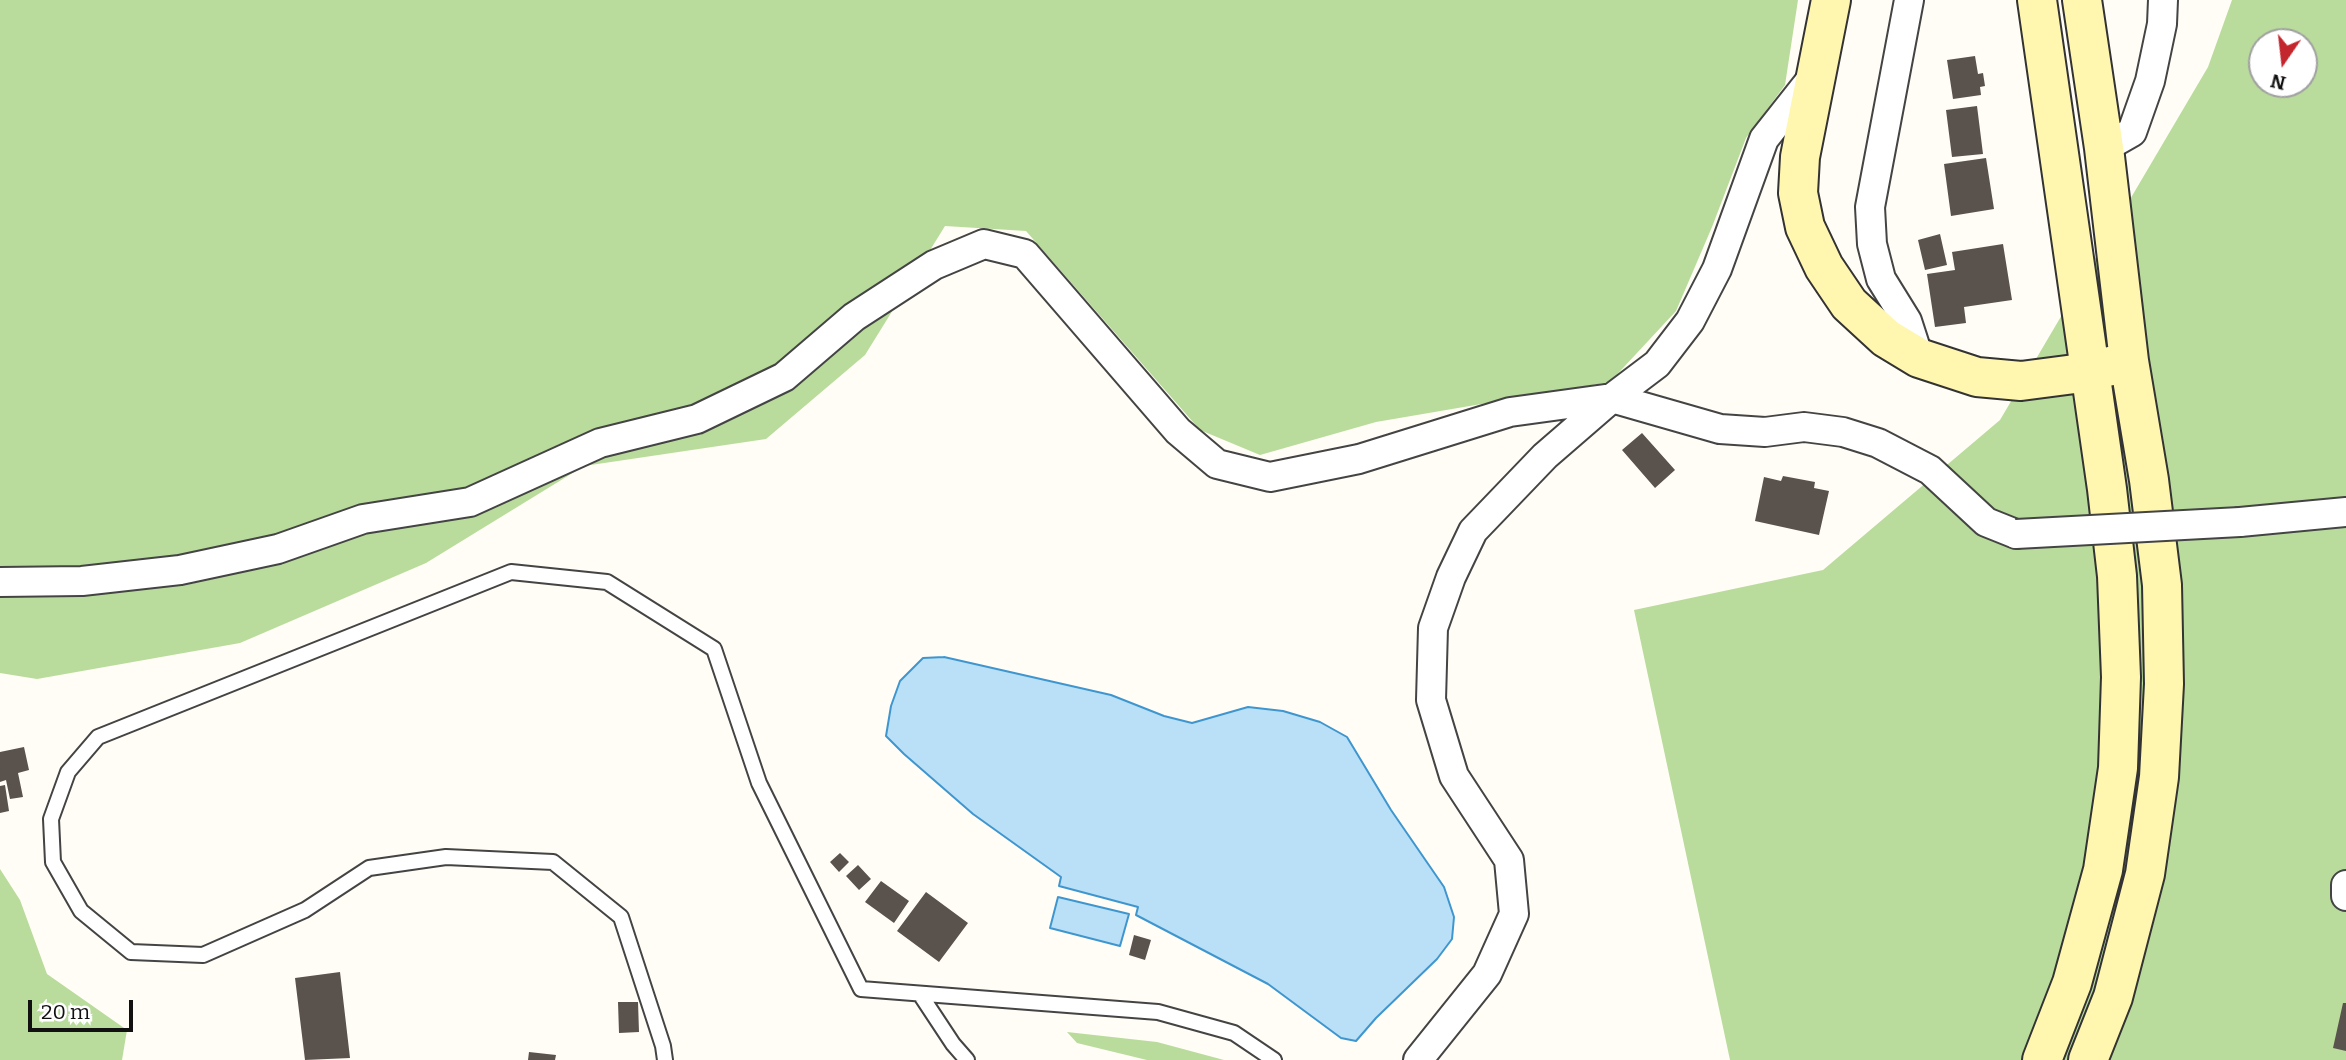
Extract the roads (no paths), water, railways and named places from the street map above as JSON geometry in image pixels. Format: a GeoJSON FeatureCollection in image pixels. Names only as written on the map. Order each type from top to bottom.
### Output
{"type":"FeatureCollection","features":[{"type":"Feature","properties":{"kind":"street"},"geometry":{"type":"LineString","coordinates":[[1831,0],[1800,157],[1798,193],[1805,227],[1824,267],[1849,304],[1886,338],[1919,358],[1977,377],[2021,381],[2090,372],[2129,361]]}},
{"type":"Feature","properties":{"kind":"street"},"geometry":{"type":"LineString","coordinates":[[1909,0],[1870,206],[1872,244],[1881,279],[1907,321],[1919,358]]}},
{"type":"Feature","properties":{"kind":"street"},"geometry":{"type":"LineString","coordinates":[[2037,0],[2107,489],[2117,576],[2120,677],[2118,768],[2103,870],[2072,983],[2042,1060]]}},
{"type":"Feature","properties":{"kind":"street"},"geometry":{"type":"LineString","coordinates":[[2082,0],[2104,148],[2129,361],[2149,480],[2162,584],[2164,684],[2159,777],[2145,874],[2113,997],[2088,1060]]}},
{"type":"Feature","properties":{"kind":"street"},"geometry":{"type":"LineString","coordinates":[[2104,148],[2132,132],[2150,81],[2162,24],[2163,0]]}},
{"type":"Feature","properties":{"kind":"street"},"geometry":{"type":"LineString","coordinates":[[1418,1060],[1487,974],[1514,914],[1508,860],[1454,776],[1431,700],[1433,628],[1451,577],[1473,531],[1545,456],[1612,398],[1657,364],[1690,321],[1717,269],[1764,139],[1816,73]]}},
{"type":"Feature","properties":{"kind":"street"},"geometry":{"type":"LineString","coordinates":[[0,582],[82,581],[180,570],[278,549],[363,519],[470,502],[600,443],[696,419],[785,377],[854,317],[934,265],[984,244],[1025,254],[1178,431],[1217,464],[1270,477],[1359,459],[1510,412],[1612,398],[1720,429],[1765,432],[1804,428],[1843,432],[1878,443],[1930,470],[1986,522],[2015,534],[2240,522],[2346,512]]}},
{"type":"Feature","properties":{"kind":"street"},"geometry":{"type":"LineString","coordinates":[[2346,885],[2346,896]]}},
{"type":"Feature","properties":{"kind":"lane"},"geometry":{"type":"LineString","coordinates":[[665,1060],[663,1046],[621,917],[553,862],[446,857],[369,868],[305,910],[203,955],[131,952],[81,911],[53,862],[51,819],[68,772],[98,737],[511,572],[607,582],[714,649],[759,783],[861,989],[1158,1012],[1234,1033],[1274,1060]]}},
{"type":"Feature","properties":{"kind":"lane"},"geometry":{"type":"LineString","coordinates":[[919,994],[967,1060]]}},
{"type":"Feature","properties":{"kind":"water"},"geometry":{"type":"Polygon","coordinates":[[[944,657],[1111,695],[1164,716],[1192,723],[1248,707],[1283,711],[1320,722],[1347,737],[1391,810],[1444,887],[1454,917],[1452,939],[1437,959],[1356,1041],[1341,1038],[1268,984],[1136,915],[1138,907],[1059,886],[1061,877],[973,814],[886,736],[891,706],[900,681],[923,658],[944,657]]]}},
{"type":"Feature","properties":{"kind":"water"},"geometry":{"type":"Polygon","coordinates":[[[1058,897],[1129,914],[1120,946],[1050,928],[1058,897]]]}}]}
